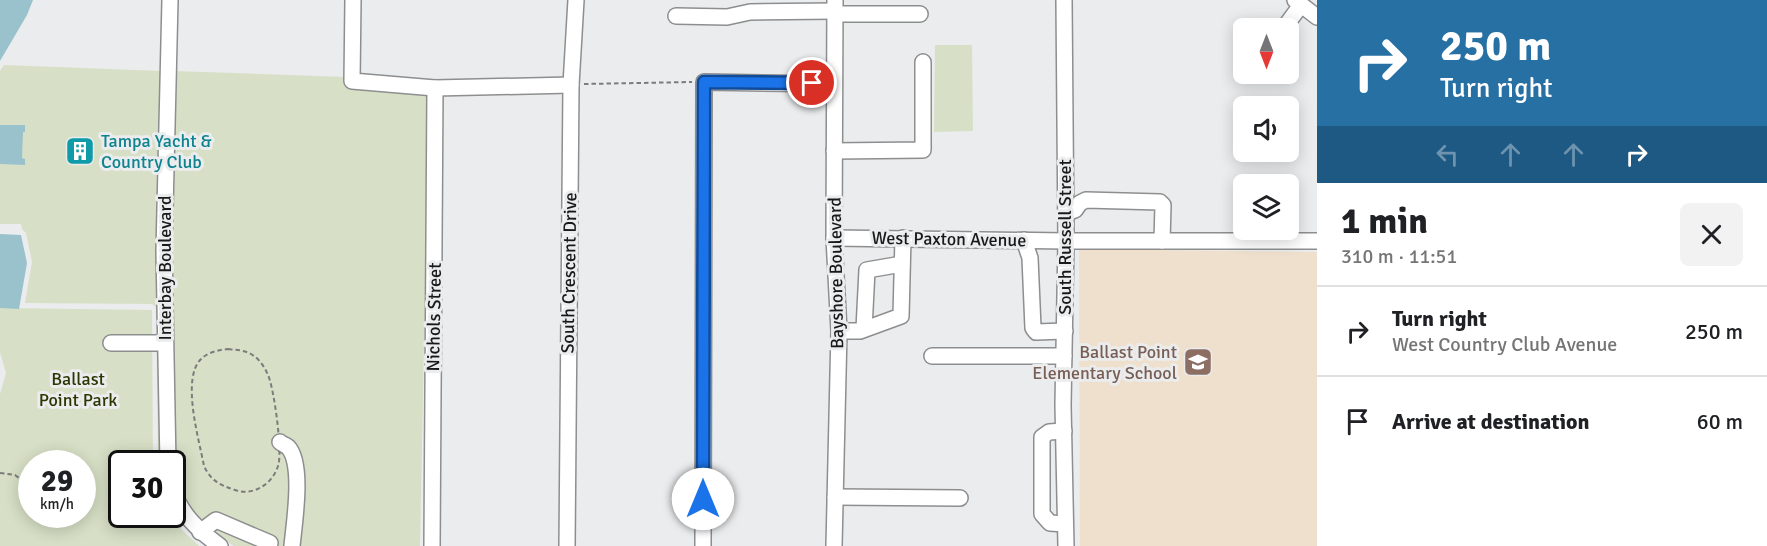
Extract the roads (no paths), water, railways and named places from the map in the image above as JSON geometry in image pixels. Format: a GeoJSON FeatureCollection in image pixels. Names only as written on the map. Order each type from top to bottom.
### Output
{"type":"FeatureCollection","features":[{"type":"Feature","properties":{"kind":"street","name":"Interbay Boulevard"},"geometry":{"type":"LineString","coordinates":[[168,450],[164,251],[170,0]]}},
{"type":"Feature","properties":{"kind":"street"},"geometry":{"type":"LineString","coordinates":[[353,0],[352,81],[435,88],[571,85]]}},
{"type":"Feature","properties":{"kind":"street","name":"South Crescent Drive"},"geometry":{"type":"LineString","coordinates":[[567,546],[571,85],[576,0]]}},
{"type":"Feature","properties":{"kind":"street","name":"South Russell Street"},"geometry":{"type":"LineString","coordinates":[[1064,0],[1066,546]]}},
{"type":"Feature","properties":{"kind":"street"},"geometry":{"type":"LineString","coordinates":[[1289,18],[1298,2],[1317,17]]}},
{"type":"Feature","properties":{"kind":"street"},"geometry":{"type":"LineString","coordinates":[[676,16],[727,16],[750,12],[835,8],[920,14]]}},
{"type":"Feature","properties":{"kind":"street","name":"Bayshore Boulevard"},"geometry":{"type":"LineString","coordinates":[[834,546],[839,331],[834,238],[835,8]]}},
{"type":"Feature","properties":{"kind":"street"},"geometry":{"type":"LineString","coordinates":[[834,151],[923,150],[923,62]]}},
{"type":"Feature","properties":{"kind":"street"},"geometry":{"type":"LineString","coordinates":[[703,546],[704,82],[834,84]]}},
{"type":"Feature","properties":{"kind":"street","name":"Nichols Street"},"geometry":{"type":"LineString","coordinates":[[432,546],[435,88]]}},
{"type":"Feature","properties":{"kind":"street"},"geometry":{"type":"LineString","coordinates":[[1066,213],[1075,210],[1080,203],[1086,200],[1160,201],[1163,205],[1162,241]]}},
{"type":"Feature","properties":{"kind":"street","name":"West Paxton Avenue"},"geometry":{"type":"LineString","coordinates":[[834,238],[1317,241]]}},
{"type":"Feature","properties":{"kind":"street"},"geometry":{"type":"LineString","coordinates":[[839,331],[864,329],[901,316],[903,238]]}},
{"type":"Feature","properties":{"kind":"street"},"geometry":{"type":"LineString","coordinates":[[1024,240],[1030,258],[1032,328],[1035,332],[1065,332]]}},
{"type":"Feature","properties":{"kind":"street"},"geometry":{"type":"LineString","coordinates":[[864,329],[867,270],[902,264]]}},
{"type":"Feature","properties":{"kind":"street"},"geometry":{"type":"LineString","coordinates":[[111,343],[165,343]]}},
{"type":"Feature","properties":{"kind":"street"},"geometry":{"type":"LineString","coordinates":[[932,356],[1064,356]]}},
{"type":"Feature","properties":{"kind":"street"},"geometry":{"type":"LineString","coordinates":[[1064,431],[1048,432],[1041,437],[1042,514],[1050,523],[1065,524]]}},
{"type":"Feature","properties":{"kind":"street"},"geometry":{"type":"LineString","coordinates":[[280,442],[288,447],[292,454],[296,472],[292,546]]}},
{"type":"Feature","properties":{"kind":"street"},"geometry":{"type":"LineString","coordinates":[[835,497],[960,498]]}},
{"type":"Feature","properties":{"kind":"street"},"geometry":{"type":"LineString","coordinates":[[186,516],[200,532],[220,546]]}},
{"type":"Feature","properties":{"kind":"street"},"geometry":{"type":"LineString","coordinates":[[200,532],[216,520],[270,543],[268,546]]}},
{"type":"Feature","properties":{"kind":"water"},"geometry":{"type":"Polygon","coordinates":[[[0,0],[33,0],[27,15],[0,61],[0,0]]]}},
{"type":"Feature","properties":{"kind":"water"},"geometry":{"type":"Polygon","coordinates":[[[0,125],[25,125],[22,158],[25,159],[25,165],[0,164],[0,125]]]}},
{"type":"Feature","properties":{"kind":"water"},"geometry":{"type":"Polygon","coordinates":[[[0,234],[21,235],[27,263],[19,309],[0,308],[0,234]]]}},
{"type":"Feature","properties":{"kind":"place","name":"Tampa Yacht & Country Club"},"geometry":{"type":"Point","coordinates":[80,151]}},
{"type":"Feature","properties":{"kind":"place","name":"Ballast Point Elementary School"},"geometry":{"type":"Point","coordinates":[1198,362]}},
{"type":"Feature","properties":{"kind":"park label","name":"Ballast Point Park"},"geometry":{"type":"Point","coordinates":[78,389]}}]}
